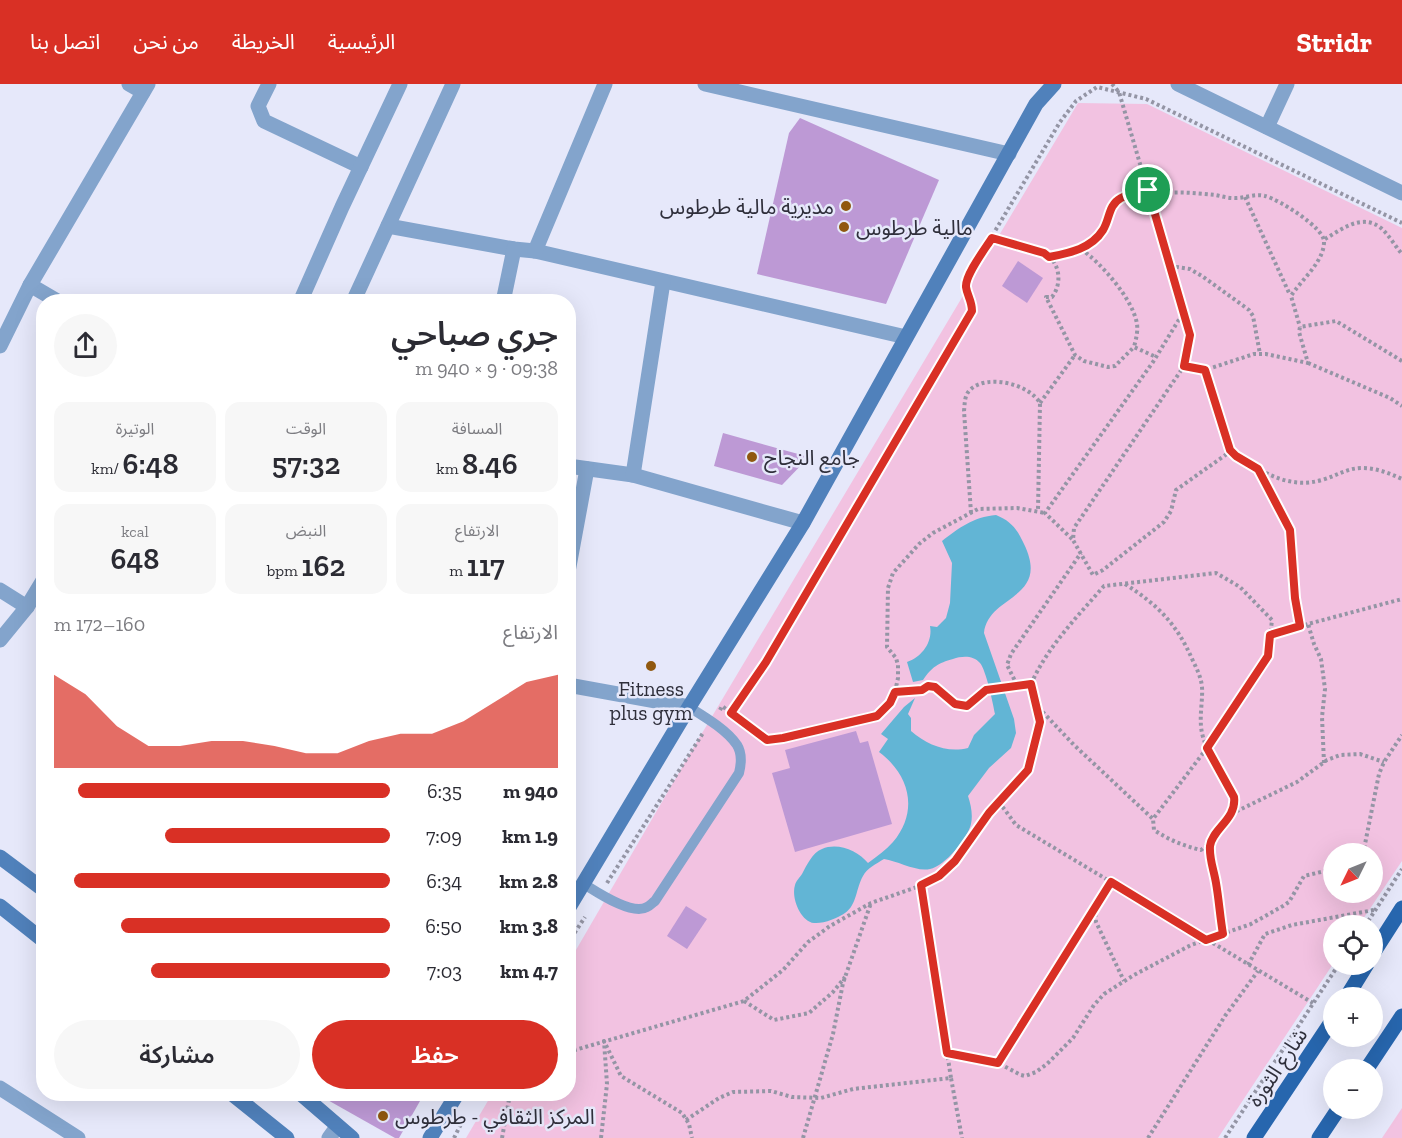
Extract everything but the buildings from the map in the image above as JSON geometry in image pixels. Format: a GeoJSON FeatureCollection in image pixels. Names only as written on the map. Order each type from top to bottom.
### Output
{"type":"FeatureCollection","features":[{"type":"Feature","properties":{"kind":"main road"},"geometry":{"type":"LineString","coordinates":[[1036,104],[1039,84]]}},
{"type":"Feature","properties":{"kind":"main road"},"geometry":{"type":"LineString","coordinates":[[576,896],[689,707],[803,523],[1036,104],[1054,84]]}},
{"type":"Feature","properties":{"kind":"main road"},"geometry":{"type":"LineString","coordinates":[[0,857],[36,884]]}},
{"type":"Feature","properties":{"kind":"main road"},"geometry":{"type":"LineString","coordinates":[[0,906],[36,935]]}},
{"type":"Feature","properties":{"kind":"main road"},"geometry":{"type":"LineString","coordinates":[[1383,938],[1402,908]]}},
{"type":"Feature","properties":{"kind":"main road"},"geometry":{"type":"LineString","coordinates":[[1373,1059],[1402,1016]]}},
{"type":"Feature","properties":{"kind":"main road","name":"شارع الثورة"},"geometry":{"type":"LineString","coordinates":[[1254,1138],[1323,1034]]}},
{"type":"Feature","properties":{"kind":"main road"},"geometry":{"type":"LineString","coordinates":[[241,1101],[287,1138]]}},
{"type":"Feature","properties":{"kind":"main road"},"geometry":{"type":"LineString","coordinates":[[307,1101],[333,1132],[352,1138]]}},
{"type":"Feature","properties":{"kind":"main road"},"geometry":{"type":"LineString","coordinates":[[430,1138],[453,1101]]}},
{"type":"Feature","properties":{"kind":"main road"},"geometry":{"type":"LineString","coordinates":[[1319,1138],[1332,1119]]}},
{"type":"Feature","properties":{"kind":"street"},"geometry":{"type":"LineString","coordinates":[[0,346],[30,285],[146,88],[129,84]]}},
{"type":"Feature","properties":{"kind":"street"},"geometry":{"type":"LineString","coordinates":[[269,84],[258,106],[264,121],[361,167]]}},
{"type":"Feature","properties":{"kind":"street"},"geometry":{"type":"LineString","coordinates":[[304,294],[400,84]]}},
{"type":"Feature","properties":{"kind":"street"},"geometry":{"type":"LineString","coordinates":[[357,294],[453,84]]}},
{"type":"Feature","properties":{"kind":"street"},"geometry":{"type":"LineString","coordinates":[[535,251],[605,84]]}},
{"type":"Feature","properties":{"kind":"street"},"geometry":{"type":"LineString","coordinates":[[705,84],[1009,154]]}},
{"type":"Feature","properties":{"kind":"street"},"geometry":{"type":"LineString","coordinates":[[1178,84],[1402,193]]}},
{"type":"Feature","properties":{"kind":"street"},"geometry":{"type":"LineString","coordinates":[[1267,127],[1287,84]]}},
{"type":"Feature","properties":{"kind":"street"},"geometry":{"type":"LineString","coordinates":[[388,226],[535,251],[906,337]]}},
{"type":"Feature","properties":{"kind":"street"},"geometry":{"type":"LineString","coordinates":[[505,294],[514,249]]}},
{"type":"Feature","properties":{"kind":"street"},"geometry":{"type":"LineString","coordinates":[[633,475],[663,282]]}},
{"type":"Feature","properties":{"kind":"street"},"geometry":{"type":"LineString","coordinates":[[30,285],[45,294]]}},
{"type":"Feature","properties":{"kind":"street"},"geometry":{"type":"LineString","coordinates":[[576,467],[633,475],[803,523]]}},
{"type":"Feature","properties":{"kind":"street"},"geometry":{"type":"LineString","coordinates":[[576,528],[587,468]]}},
{"type":"Feature","properties":{"kind":"street"},"geometry":{"type":"LineString","coordinates":[[0,590],[27,607]]}},
{"type":"Feature","properties":{"kind":"street"},"geometry":{"type":"LineString","coordinates":[[0,640],[36,592]]}},
{"type":"Feature","properties":{"kind":"street"},"geometry":{"type":"LineString","coordinates":[[576,686],[689,707]]}},
{"type":"Feature","properties":{"kind":"street"},"geometry":{"type":"LineString","coordinates":[[0,1088],[78,1138]]}},
{"type":"Feature","properties":{"kind":"lane"},"geometry":{"type":"LineString","coordinates":[[584,884],[636,910],[647,908],[655,901],[739,773],[741,762],[738,746],[712,721],[689,707]]}},
{"type":"Feature","properties":{"kind":"path"},"geometry":{"type":"LineString","coordinates":[[1073,540],[1074,528],[1184,366],[1190,335],[1119,92],[1112,84]]}},
{"type":"Feature","properties":{"kind":"path"},"geometry":{"type":"LineString","coordinates":[[731,713],[766,662],[972,311],[966,287],[967,278],[1060,122],[1076,101],[1097,87],[1146,99],[1402,223]]}},
{"type":"Feature","properties":{"kind":"path"},"geometry":{"type":"LineString","coordinates":[[1049,257],[1081,249],[1089,244],[1103,230],[1112,206],[1121,198],[1148,190]]}},
{"type":"Feature","properties":{"kind":"path"},"geometry":{"type":"LineString","coordinates":[[1151,196],[1171,193],[1233,198],[1255,195],[1281,202],[1293,210],[1325,239],[1323,252],[1291,296]]}},
{"type":"Feature","properties":{"kind":"path"},"geometry":{"type":"LineString","coordinates":[[1245,197],[1291,296],[1308,363]]}},
{"type":"Feature","properties":{"kind":"path"},"geometry":{"type":"LineString","coordinates":[[1325,239],[1358,222],[1369,223],[1380,227],[1402,254]]}},
{"type":"Feature","properties":{"kind":"path"},"geometry":{"type":"LineString","coordinates":[[992,238],[1044,253],[1049,257],[1057,268],[1059,279],[1057,290],[1052,297],[1046,297],[1075,355],[1084,361],[1108,367],[1115,366],[1134,347],[1138,327],[1136,319],[1127,300],[1094,258],[1081,249]]}},
{"type":"Feature","properties":{"kind":"path"},"geometry":{"type":"LineString","coordinates":[[1170,266],[1190,269],[1249,310],[1253,316],[1260,354]]}},
{"type":"Feature","properties":{"kind":"path"},"geometry":{"type":"LineString","coordinates":[[1045,513],[1156,357],[1183,313]]}},
{"type":"Feature","properties":{"kind":"path"},"geometry":{"type":"LineString","coordinates":[[1300,327],[1336,321],[1402,361]]}},
{"type":"Feature","properties":{"kind":"path"},"geometry":{"type":"LineString","coordinates":[[1134,347],[1156,357]]}},
{"type":"Feature","properties":{"kind":"path"},"geometry":{"type":"LineString","coordinates":[[1184,366],[1205,370],[1260,354],[1308,363],[1390,398],[1402,406]]}},
{"type":"Feature","properties":{"kind":"path"},"geometry":{"type":"LineString","coordinates":[[1038,511],[1040,403],[1075,355]]}},
{"type":"Feature","properties":{"kind":"path"},"geometry":{"type":"LineString","coordinates":[[1205,370],[1231,452],[1258,469],[1279,479],[1293,482],[1322,480],[1362,468],[1402,478]]}},
{"type":"Feature","properties":{"kind":"path"},"geometry":{"type":"LineString","coordinates":[[971,513],[964,434],[965,396],[971,388],[983,383],[997,383],[1018,385],[1028,390],[1040,403]]}},
{"type":"Feature","properties":{"kind":"path"},"geometry":{"type":"LineString","coordinates":[[576,931],[722,706],[767,740],[877,716],[890,703],[898,678],[896,658],[887,647],[888,588],[892,573],[933,533],[978,509],[1017,508],[1038,511],[1045,513],[1073,540],[1093,575],[1103,570],[1164,522],[1171,511],[1173,495],[1182,484],[1231,452]]}},
{"type":"Feature","properties":{"kind":"path"},"geometry":{"type":"LineString","coordinates":[[1258,469],[1290,530],[1295,598],[1300,626]]}},
{"type":"Feature","properties":{"kind":"path"},"geometry":{"type":"LineString","coordinates":[[1017,685],[1007,664],[1011,654],[1081,553]]}},
{"type":"Feature","properties":{"kind":"path"},"geometry":{"type":"LineString","coordinates":[[576,1050],[744,1001],[783,970],[808,942],[830,926],[871,903],[939,876],[955,861],[999,802],[1028,770],[1040,722],[1031,684],[1059,637],[1104,586],[1216,573],[1240,587],[1272,620],[1268,656],[1207,748],[1153,819]]}},
{"type":"Feature","properties":{"kind":"path"},"geometry":{"type":"LineString","coordinates":[[1036,705],[1074,745],[1153,819],[1154,830],[1175,842],[1201,850],[1210,843],[1235,805],[1234,797],[1207,748],[1200,722],[1202,685],[1187,645],[1169,620],[1151,601],[1125,584]]}},
{"type":"Feature","properties":{"kind":"path"},"geometry":{"type":"LineString","coordinates":[[1270,635],[1402,601]]}},
{"type":"Feature","properties":{"kind":"path"},"geometry":{"type":"LineString","coordinates":[[1308,624],[1321,660],[1324,679],[1324,763]]}},
{"type":"Feature","properties":{"kind":"path"},"geometry":{"type":"LineString","coordinates":[[895,692],[922,690],[928,686],[935,687],[955,704],[967,706],[986,690],[1031,684]]}},
{"type":"Feature","properties":{"kind":"path"},"geometry":{"type":"LineString","coordinates":[[1365,843],[1376,788],[1384,762],[1402,735]]}},
{"type":"Feature","properties":{"kind":"path"},"geometry":{"type":"LineString","coordinates":[[1230,814],[1297,782],[1340,755],[1360,754],[1384,762]]}},
{"type":"Feature","properties":{"kind":"path"},"geometry":{"type":"LineString","coordinates":[[999,802],[1016,825],[1313,1003]]}},
{"type":"Feature","properties":{"kind":"path"},"geometry":{"type":"LineString","coordinates":[[1210,843],[1210,858],[1216,882],[1223,934]]}},
{"type":"Feature","properties":{"kind":"path"},"geometry":{"type":"LineString","coordinates":[[1371,915],[1402,869]]}},
{"type":"Feature","properties":{"kind":"path"},"geometry":{"type":"LineString","coordinates":[[947,1053],[998,1063],[1025,1076],[1036,1072],[1073,1038],[1094,1005],[1104,994],[1191,945],[1251,924],[1289,902],[1304,876],[1323,871]]}},
{"type":"Feature","properties":{"kind":"path"},"geometry":{"type":"LineString","coordinates":[[998,1063],[1111,882]]}},
{"type":"Feature","properties":{"kind":"path"},"geometry":{"type":"LineString","coordinates":[[921,885],[962,1138]]}},
{"type":"Feature","properties":{"kind":"path"},"geometry":{"type":"LineString","coordinates":[[803,1138],[833,1034],[843,984],[871,903]]}},
{"type":"Feature","properties":{"kind":"path"},"geometry":{"type":"LineString","coordinates":[[1098,905],[1095,911],[1096,922],[1124,981]]}},
{"type":"Feature","properties":{"kind":"path"},"geometry":{"type":"LineString","coordinates":[[1248,965],[1265,934],[1292,925],[1374,910]]}},
{"type":"Feature","properties":{"kind":"path"},"geometry":{"type":"LineString","coordinates":[[1148,1138],[1225,1016],[1258,971]]}},
{"type":"Feature","properties":{"kind":"path"},"geometry":{"type":"LineString","coordinates":[[744,1001],[774,1020],[808,1013],[832,992],[849,972]]}},
{"type":"Feature","properties":{"kind":"path"},"geometry":{"type":"LineString","coordinates":[[1225,1138],[1332,975]]}},
{"type":"Feature","properties":{"kind":"path"},"geometry":{"type":"LineString","coordinates":[[604,1041],[621,1076],[682,1113],[693,1138]]}},
{"type":"Feature","properties":{"kind":"path"},"geometry":{"type":"LineString","coordinates":[[601,1138],[607,1084],[604,1041]]}},
{"type":"Feature","properties":{"kind":"path"},"geometry":{"type":"LineString","coordinates":[[687,1120],[714,1101],[733,1092],[771,1091],[792,1097],[821,1098],[852,1089],[951,1078]]}},
{"type":"Feature","properties":{"kind":"path"},"geometry":{"type":"LineString","coordinates":[[502,1138],[509,1101]]}},
{"type":"Feature","properties":{"kind":"shaded area"},"geometry":{"type":"Polygon","coordinates":[[[1078,103],[1147,104],[1402,228],[1402,861],[1383,889],[1383,843],[1323,843],[1323,903],[1374,903],[1366,915],[1323,915],[1323,975],[1326,975],[1218,1138],[466,1138],[488,1101],[576,1101],[576,950],[695,745],[1078,103]]]}},
{"type":"Feature","properties":{"kind":"shaded area"},"geometry":{"type":"Polygon","coordinates":[[[1402,1108],[1402,1138],[1382,1138],[1402,1108]]]}},
{"type":"Feature","properties":{"kind":"water"},"geometry":{"type":"Polygon","coordinates":[[[996,515],[1010,523],[1016,530],[1030,562],[1030,576],[1024,586],[988,620],[984,633],[1014,719],[1016,733],[1011,748],[989,768],[968,796],[972,817],[969,830],[955,851],[942,863],[925,870],[884,859],[865,873],[849,910],[826,922],[809,921],[798,908],[794,890],[796,882],[815,853],[828,847],[841,847],[853,851],[868,863],[893,842],[901,830],[908,806],[904,782],[890,761],[879,752],[888,739],[881,734],[904,707],[915,698],[908,714],[911,718],[911,731],[931,744],[945,749],[968,748],[974,735],[995,714],[985,672],[977,660],[971,657],[956,658],[936,666],[923,680],[913,682],[907,662],[922,653],[930,638],[930,626],[937,627],[946,618],[950,603],[952,563],[942,541],[973,521],[996,515]]]}},
{"type":"Feature","properties":{"kind":"place","name":"مديرية مالية طرطوس"},"geometry":{"type":"Point","coordinates":[846,206]}},
{"type":"Feature","properties":{"kind":"place","name":"مالية طرطوس"},"geometry":{"type":"Point","coordinates":[844,227]}},
{"type":"Feature","properties":{"kind":"place","name":"جامع النجاح"},"geometry":{"type":"Point","coordinates":[752,457]}},
{"type":"Feature","properties":{"kind":"place","name":"Fitness plus gym"},"geometry":{"type":"Point","coordinates":[651,666]}},
{"type":"Feature","properties":{"kind":"place","name":"المركز الثقافي - طرطوس"},"geometry":{"type":"Point","coordinates":[383,1116]}},
{"type":"Feature","properties":{"kind":"route"},"geometry":{"type":"LineString","coordinates":[[1148,190],[1190,335],[1184,366],[1205,370],[1227,445],[1236,456],[1258,469],[1283,514],[1290,530],[1295,598],[1300,626],[1270,635],[1268,656],[1207,748],[1234,797],[1235,805],[1210,843],[1210,858],[1216,882],[1223,934],[1206,940],[1111,882],[998,1063],[947,1053],[921,885],[939,876],[955,861],[989,813],[1028,770],[1040,722],[1031,684],[986,690],[967,706],[955,704],[935,687],[928,686],[922,690],[895,692],[890,703],[877,716],[767,740],[731,713],[766,662],[972,311],[966,287],[967,278],[992,238],[1044,253],[1049,257],[1072,252],[1089,244],[1103,230],[1112,206],[1121,198],[1148,190]]}}]}
